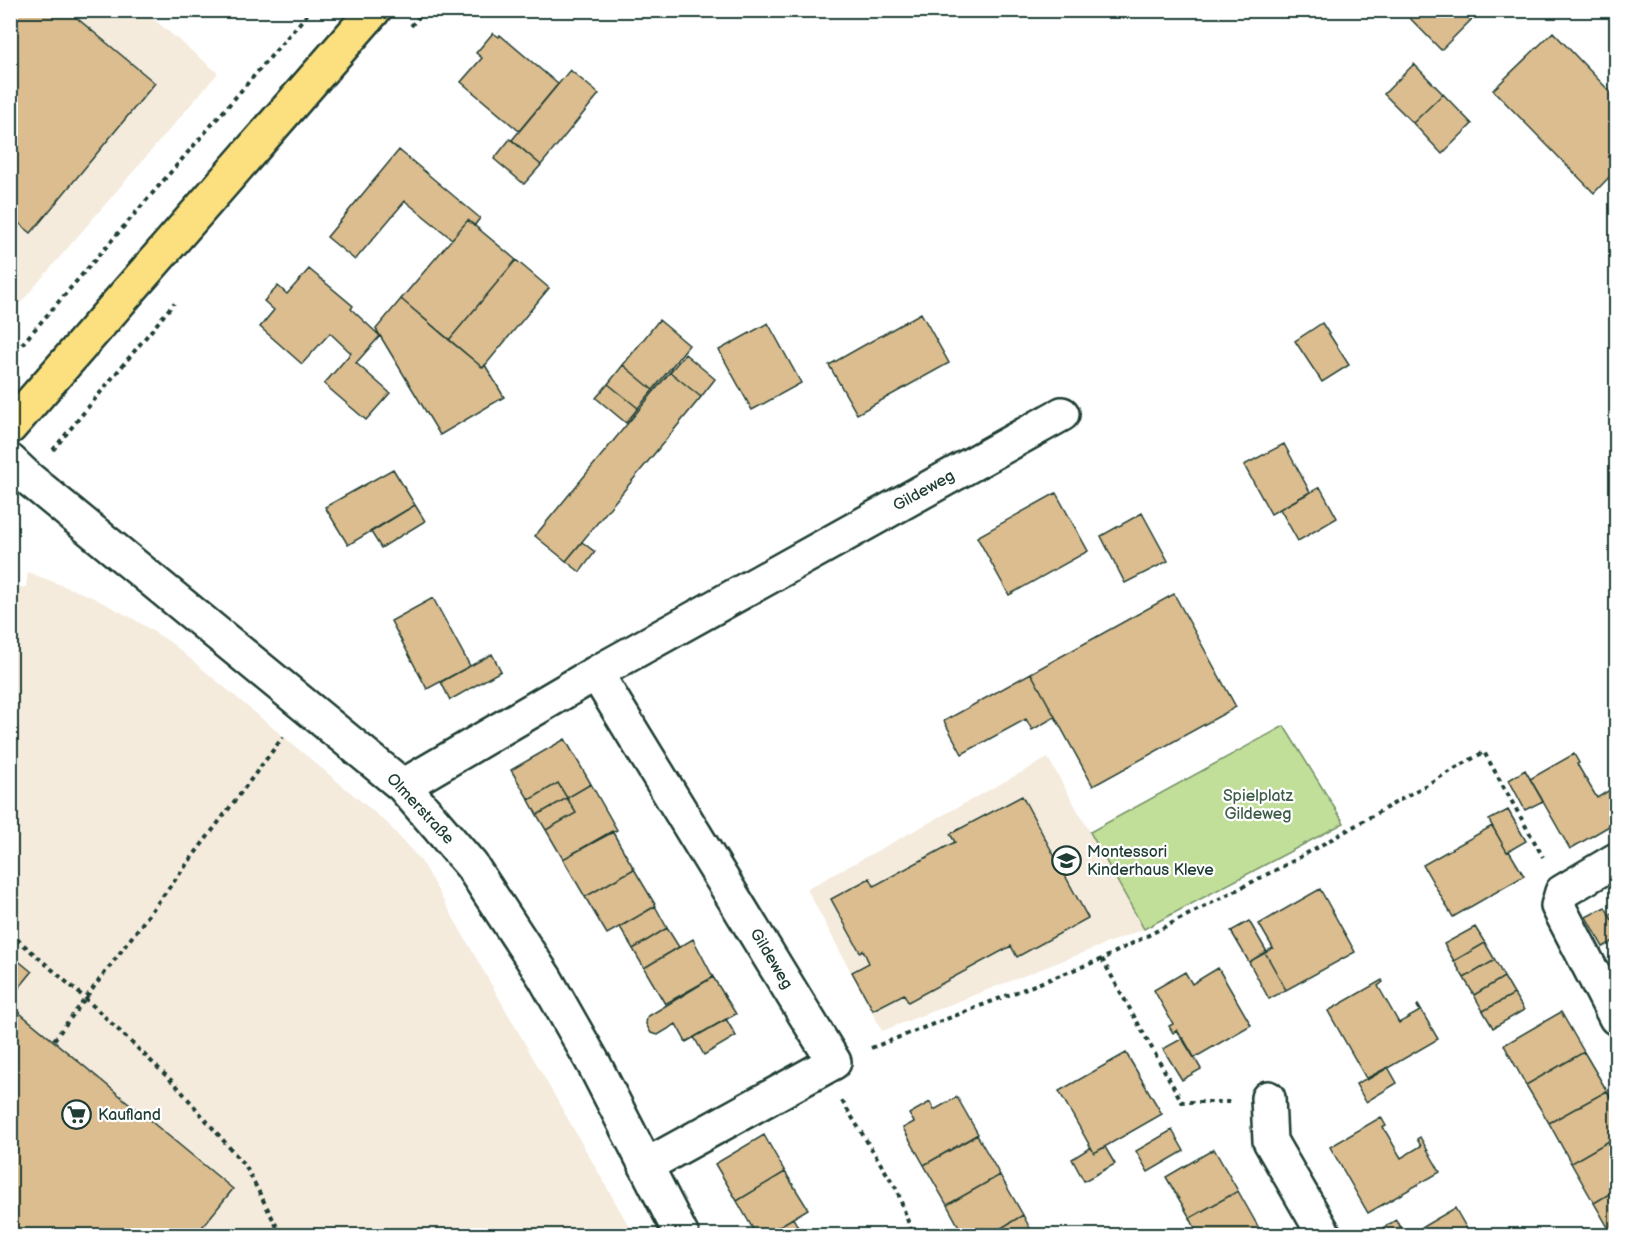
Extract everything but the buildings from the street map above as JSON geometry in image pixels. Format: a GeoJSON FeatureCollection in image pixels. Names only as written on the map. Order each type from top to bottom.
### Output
{"type":"FeatureCollection","features":[{"type":"Feature","properties":{"kind":"main road"},"geometry":{"type":"LineString","coordinates":[[10,427],[374,10]]}},
{"type":"Feature","properties":{"kind":"street","name":"Gildeweg"},"geometry":{"type":"LineString","coordinates":[[403,786],[596,674],[1062,414]]}},
{"type":"Feature","properties":{"kind":"street","name":"Olmerstraße"},"geometry":{"type":"LineString","coordinates":[[10,461],[403,786],[471,865],[545,978],[595,1066],[682,1236]]}},
{"type":"Feature","properties":{"kind":"street","name":"Gildeweg"},"geometry":{"type":"LineString","coordinates":[[596,674],[834,1062]]}},
{"type":"Feature","properties":{"kind":"street"},"geometry":{"type":"LineString","coordinates":[[1617,860],[1562,892],[1557,906],[1617,1018]]}},
{"type":"Feature","properties":{"kind":"street"},"geometry":{"type":"LineString","coordinates":[[647,1165],[834,1062]]}},
{"type":"Feature","properties":{"kind":"street"},"geometry":{"type":"LineString","coordinates":[[1269,1099],[1270,1141],[1325,1236]]}},
{"type":"Feature","properties":{"kind":"path"},"geometry":{"type":"LineString","coordinates":[[10,358],[311,10]]}},
{"type":"Feature","properties":{"kind":"path"},"geometry":{"type":"LineString","coordinates":[[10,675],[11,680]]}},
{"type":"Feature","properties":{"kind":"path"},"geometry":{"type":"LineString","coordinates":[[54,1040],[306,706]]}},
{"type":"Feature","properties":{"kind":"path"},"geometry":{"type":"LineString","coordinates":[[913,1236],[897,1190],[837,1093],[834,1062],[1102,959],[1295,860],[1484,752],[1562,892]]}},
{"type":"Feature","properties":{"kind":"path"},"geometry":{"type":"LineString","coordinates":[[10,933],[86,999],[176,1085],[246,1167],[280,1236]]}},
{"type":"Feature","properties":{"kind":"path"},"geometry":{"type":"LineString","coordinates":[[1102,959],[1182,1102],[1269,1099]]}},
{"type":"Feature","properties":{"kind":"shaded area"},"geometry":{"type":"Polygon","coordinates":[[[11,11],[144,11],[218,73],[11,314],[11,11]]]}},
{"type":"Feature","properties":{"kind":"shaded area"},"geometry":{"type":"Polygon","coordinates":[[[28,572],[92,597],[170,642],[386,822],[421,861],[634,1235],[11,1236],[10,587],[26,587],[28,572]]]}},
{"type":"Feature","properties":{"kind":"shaded area","name":"Montessori Kinderhaus Kleve"},"geometry":{"type":"Polygon","coordinates":[[[1284,726],[1344,823],[1144,929],[882,1031],[807,889],[1048,758],[1090,832],[1284,726]]]}},
{"type":"Feature","properties":{"kind":"green space","name":"Spielplatz Gildeweg"},"geometry":{"type":"Polygon","coordinates":[[[1284,726],[1344,823],[1144,929],[1090,832],[1284,726]]]}},
{"type":"Feature","properties":{"kind":"place","name":"Montessori Kinderhaus Kleve"},"geometry":{"type":"Point","coordinates":[1066,861]}},
{"type":"Feature","properties":{"kind":"place","name":"Kaufland"},"geometry":{"type":"Point","coordinates":[77,1115]}}]}
